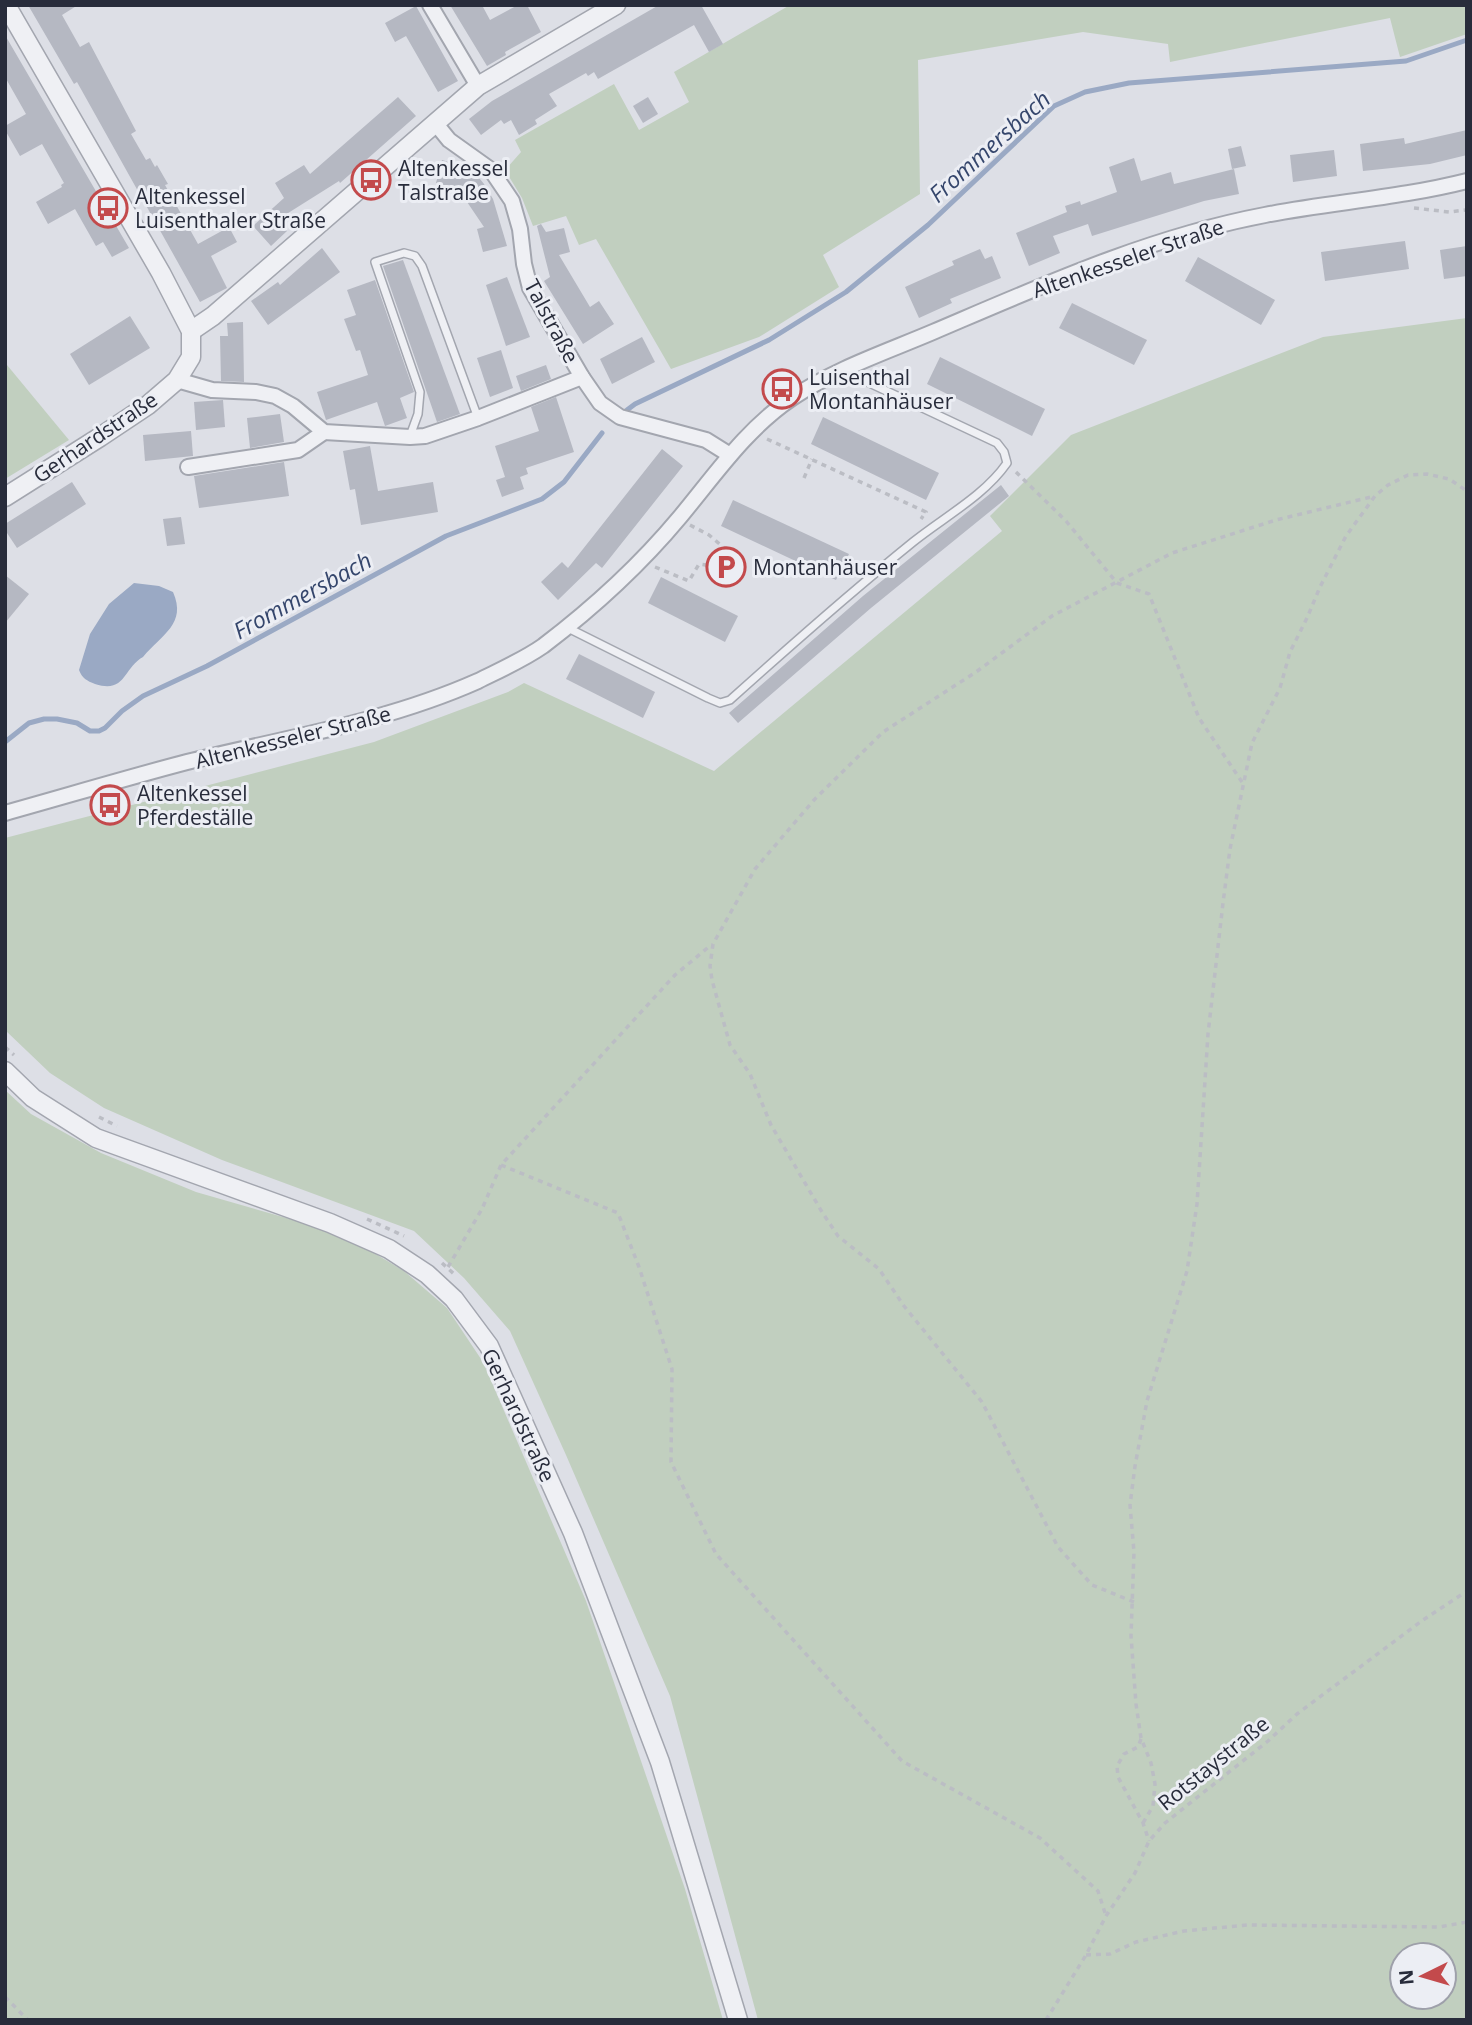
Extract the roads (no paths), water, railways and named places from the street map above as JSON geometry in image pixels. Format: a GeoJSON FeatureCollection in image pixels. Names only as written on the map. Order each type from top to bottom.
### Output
{"type":"FeatureCollection","features":[{"type":"Feature","properties":{"kind":"street"},"geometry":{"type":"LineString","coordinates":[[6,5],[161,273],[191,331],[213,316],[478,86],[615,5]]}},
{"type":"Feature","properties":{"kind":"street"},"geometry":{"type":"LineString","coordinates":[[430,5],[478,86]]}},
{"type":"Feature","properties":{"kind":"street","name":"Talstraße"},"geometry":{"type":"LineString","coordinates":[[436,124],[449,140],[491,170],[512,201],[520,229],[530,288],[600,404],[620,417],[706,440],[730,455]]}},
{"type":"Feature","properties":{"kind":"street","name":"Altenkesseler Straße"},"geometry":{"type":"LineString","coordinates":[[5,813],[184,763],[366,721],[439,698],[509,667],[540,648],[566,627],[643,558],[752,431],[792,398],[844,370],[1064,276],[1199,230],[1265,215],[1406,194],[1467,181]]}},
{"type":"Feature","properties":{"kind":"street","name":"Gerhardstraße"},"geometry":{"type":"LineString","coordinates":[[5,496],[129,418],[177,380],[191,357],[191,331]]}},
{"type":"Feature","properties":{"kind":"street"},"geometry":{"type":"LineString","coordinates":[[177,380],[212,390],[256,392],[275,396],[293,406],[324,432],[410,437],[425,436],[478,418],[582,377]]}},
{"type":"Feature","properties":{"kind":"street"},"geometry":{"type":"LineString","coordinates":[[188,467],[298,450],[324,432]]}},
{"type":"Feature","properties":{"kind":"street","name":"Gerhardstraße"},"geometry":{"type":"LineString","coordinates":[[10,1063],[33,1098],[96,1138],[330,1223],[389,1249],[427,1273],[454,1299],[489,1346],[573,1533],[660,1762],[738,2020]]}},
{"type":"Feature","properties":{"kind":"lane"},"geometry":{"type":"LineString","coordinates":[[410,437],[418,414],[420,392],[375,262],[404,253],[415,256],[422,266],[478,418]]}},
{"type":"Feature","properties":{"kind":"lane"},"geometry":{"type":"LineString","coordinates":[[566,627],[720,703],[730,700],[837,604],[930,528],[995,480],[1007,463],[1004,452],[996,443],[844,370]]}},
{"type":"Feature","properties":{"kind":"water"},"geometry":{"type":"Polygon","coordinates":[[[134,583],[159,586],[173,592],[177,603],[175,621],[119,683],[105,686],[92,683],[83,677],[79,670],[90,634],[109,604],[134,583]]]}},
{"type":"Feature","properties":{"kind":"waterway","name":"Frommersbach"},"geometry":{"type":"LineString","coordinates":[[627,410],[769,340],[846,292],[928,225],[1054,106],[1085,92],[1129,83],[1406,61],[1467,40]]}},
{"type":"Feature","properties":{"kind":"waterway","name":"Frommersbach"},"geometry":{"type":"LineString","coordinates":[[5,742],[29,723],[44,719],[77,723],[90,731],[105,728],[143,696],[207,666],[446,536],[542,499],[564,482],[602,433]]}},
{"type":"Feature","properties":{"kind":"place","name":"Altenkessel Talstraße"},"geometry":{"type":"Point","coordinates":[371,180]}},
{"type":"Feature","properties":{"kind":"place","name":"Altenkessel Luisenthaler Straße"},"geometry":{"type":"Point","coordinates":[108,208]}},
{"type":"Feature","properties":{"kind":"place","name":"Luisenthal Montanhäuser"},"geometry":{"type":"Point","coordinates":[782,389]}},
{"type":"Feature","properties":{"kind":"place","name":"Montanhäuser"},"geometry":{"type":"Point","coordinates":[726,567]}},
{"type":"Feature","properties":{"kind":"place","name":"Altenkessel Pferdeställe"},"geometry":{"type":"Point","coordinates":[110,805]}}]}
